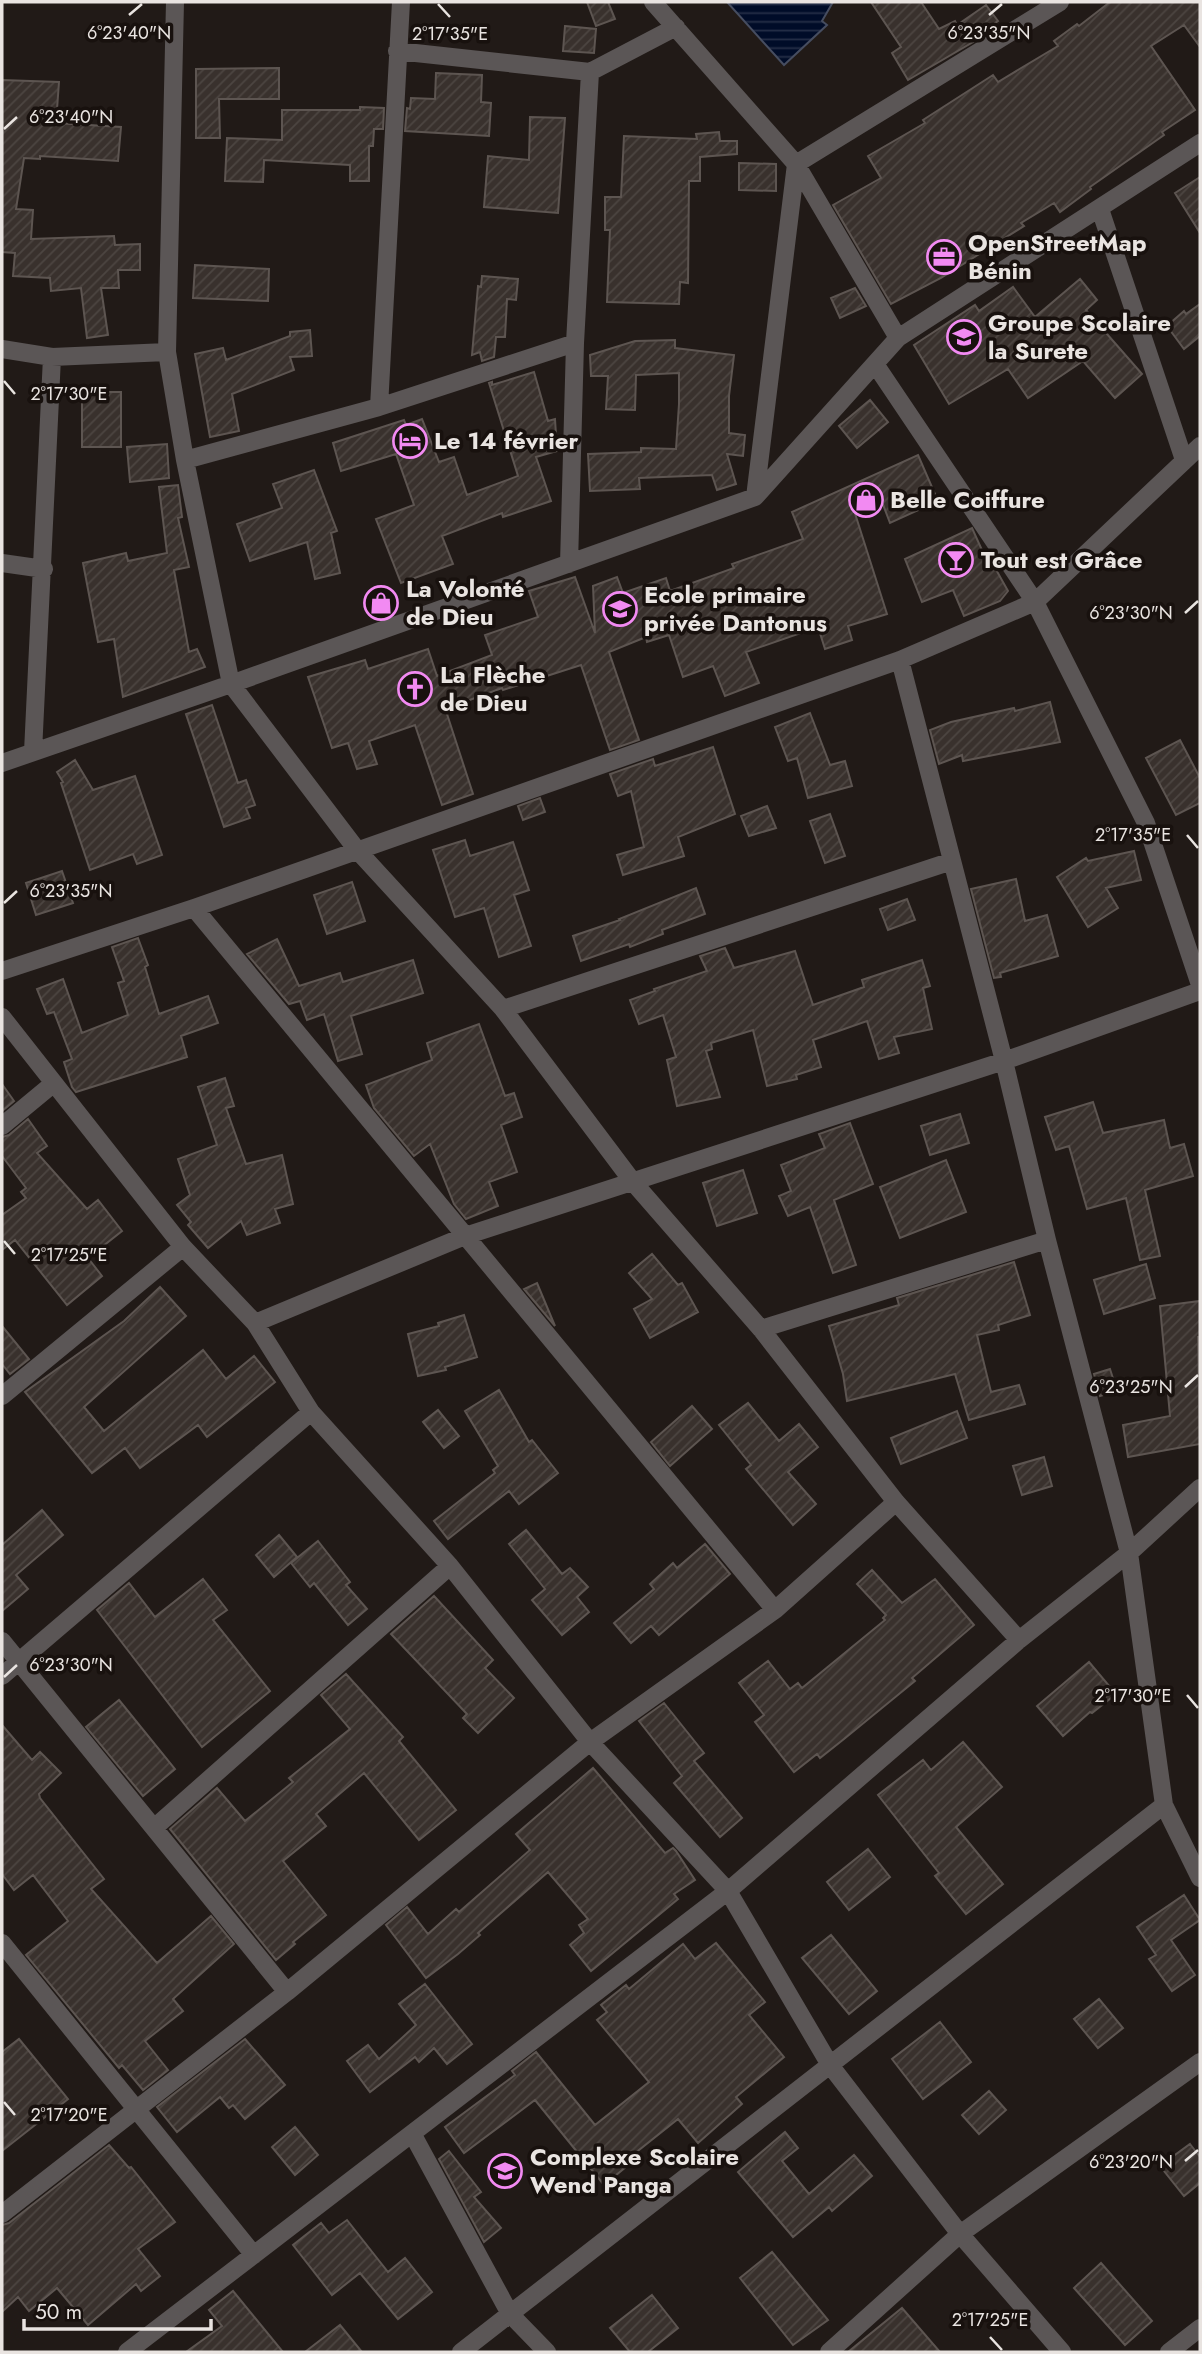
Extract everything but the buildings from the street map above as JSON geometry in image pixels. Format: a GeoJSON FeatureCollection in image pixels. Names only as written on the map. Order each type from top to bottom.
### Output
{"type":"FeatureCollection","features":[{"type":"Feature","properties":{"kind":"street"},"geometry":{"type":"LineString","coordinates":[[174,2],[167,352],[185,460],[231,684],[358,850],[503,1009],[634,1182],[761,1329],[896,1502],[1019,1640]]}},
{"type":"Feature","properties":{"kind":"street"},"geometry":{"type":"LineString","coordinates":[[379,407],[401,2]]}},
{"type":"Feature","properties":{"kind":"street"},"geometry":{"type":"LineString","coordinates":[[653,2],[796,164],[898,338]]}},
{"type":"Feature","properties":{"kind":"street"},"geometry":{"type":"LineString","coordinates":[[796,164],[1060,2]]}},
{"type":"Feature","properties":{"kind":"street"},"geometry":{"type":"LineString","coordinates":[[397,51],[590,72],[676,27]]}},
{"type":"Feature","properties":{"kind":"street"},"geometry":{"type":"LineString","coordinates":[[569,564],[575,343],[590,72]]}},
{"type":"Feature","properties":{"kind":"street"},"geometry":{"type":"LineString","coordinates":[[5,760],[231,684],[755,497],[898,338],[1200,143]]}},
{"type":"Feature","properties":{"kind":"street"},"geometry":{"type":"LineString","coordinates":[[755,497],[796,164]]}},
{"type":"Feature","properties":{"kind":"street"},"geometry":{"type":"LineString","coordinates":[[1100,209],[1184,460]]}},
{"type":"Feature","properties":{"kind":"street"},"geometry":{"type":"LineString","coordinates":[[185,460],[379,407],[575,343]]}},
{"type":"Feature","properties":{"kind":"street"},"geometry":{"type":"LineString","coordinates":[[2,349],[52,357],[167,352]]}},
{"type":"Feature","properties":{"kind":"street"},"geometry":{"type":"LineString","coordinates":[[33,752],[44,569],[52,357]]}},
{"type":"Feature","properties":{"kind":"street"},"geometry":{"type":"LineString","coordinates":[[875,365],[1035,602],[1146,822],[1200,985]]}},
{"type":"Feature","properties":{"kind":"street"},"geometry":{"type":"LineString","coordinates":[[2,971],[194,908],[900,660],[1035,602],[1200,446]]}},
{"type":"Feature","properties":{"kind":"street"},"geometry":{"type":"LineString","coordinates":[[2,563],[44,569]]}},
{"type":"Feature","properties":{"kind":"street"},"geometry":{"type":"LineString","coordinates":[[900,660],[1129,1553],[1164,1805],[1200,1878]]}},
{"type":"Feature","properties":{"kind":"street"},"geometry":{"type":"LineString","coordinates":[[503,1009],[952,861]]}},
{"type":"Feature","properties":{"kind":"street"},"geometry":{"type":"LineString","coordinates":[[194,908],[775,1610]]}},
{"type":"Feature","properties":{"kind":"street"},"geometry":{"type":"LineString","coordinates":[[255,1323],[465,1236],[1004,1061],[1200,991]]}},
{"type":"Feature","properties":{"kind":"street"},"geometry":{"type":"LineString","coordinates":[[2,1017],[183,1247],[255,1323],[311,1412],[450,1566],[590,1742],[728,1891],[830,2065],[960,2234],[1062,2352]]}},
{"type":"Feature","properties":{"kind":"street"},"geometry":{"type":"LineString","coordinates":[[2,1125],[54,1083]]}},
{"type":"Feature","properties":{"kind":"street"},"geometry":{"type":"LineString","coordinates":[[761,1329],[1047,1240]]}},
{"type":"Feature","properties":{"kind":"street"},"geometry":{"type":"LineString","coordinates":[[2,1396],[183,1247]]}},
{"type":"Feature","properties":{"kind":"street"},"geometry":{"type":"LineString","coordinates":[[2,1676],[311,1412]]}},
{"type":"Feature","properties":{"kind":"street"},"geometry":{"type":"LineString","coordinates":[[127,2352],[728,1891],[1019,1640],[1129,1553],[1200,1488]]}},
{"type":"Feature","properties":{"kind":"street"},"geometry":{"type":"LineString","coordinates":[[2,2214],[287,1992],[590,1742],[775,1610],[896,1502]]}},
{"type":"Feature","properties":{"kind":"street"},"geometry":{"type":"LineString","coordinates":[[154,1828],[450,1566]]}},
{"type":"Feature","properties":{"kind":"street"},"geometry":{"type":"LineString","coordinates":[[2,1641],[287,1992]]}},
{"type":"Feature","properties":{"kind":"street"},"geometry":{"type":"LineString","coordinates":[[461,2352],[1164,1805]]}},
{"type":"Feature","properties":{"kind":"street"},"geometry":{"type":"LineString","coordinates":[[2,1943],[254,2255]]}},
{"type":"Feature","properties":{"kind":"street"},"geometry":{"type":"LineString","coordinates":[[830,2352],[960,2234],[1200,2062]]}},
{"type":"Feature","properties":{"kind":"street"},"geometry":{"type":"LineString","coordinates":[[413,2135],[510,2314],[547,2352]]}},
{"type":"Feature","properties":{"kind":"street"},"geometry":{"type":"LineString","coordinates":[[1169,2352],[1200,2328]]}},
{"type":"Feature","properties":{"kind":"water"},"geometry":{"type":"Polygon","coordinates":[[[727,2],[833,2],[822,21],[827,25],[784,65],[727,2]]]}},
{"type":"Feature","properties":{"kind":"place","name":"OpenStreetMap Bénin"},"geometry":{"type":"Point","coordinates":[944,257]}},
{"type":"Feature","properties":{"kind":"place","name":"Groupe Scolaire la Surete"},"geometry":{"type":"Point","coordinates":[964,337]}},
{"type":"Feature","properties":{"kind":"place","name":"Le 14 février"},"geometry":{"type":"Point","coordinates":[410,441]}},
{"type":"Feature","properties":{"kind":"place","name":"Belle Coiffure"},"geometry":{"type":"Point","coordinates":[866,500]}},
{"type":"Feature","properties":{"kind":"place","name":"Tout est Grâce"},"geometry":{"type":"Point","coordinates":[956,560]}},
{"type":"Feature","properties":{"kind":"place","name":"La Volonté de Dieu"},"geometry":{"type":"Point","coordinates":[381,603]}},
{"type":"Feature","properties":{"kind":"place","name":"Ecole primaire privée Dantonus"},"geometry":{"type":"Point","coordinates":[620,609]}},
{"type":"Feature","properties":{"kind":"place","name":"La Flèche de Dieu"},"geometry":{"type":"Point","coordinates":[415,689]}},
{"type":"Feature","properties":{"kind":"place","name":"Complexe Scolaire Wend Panga"},"geometry":{"type":"Point","coordinates":[505,2171]}}]}
